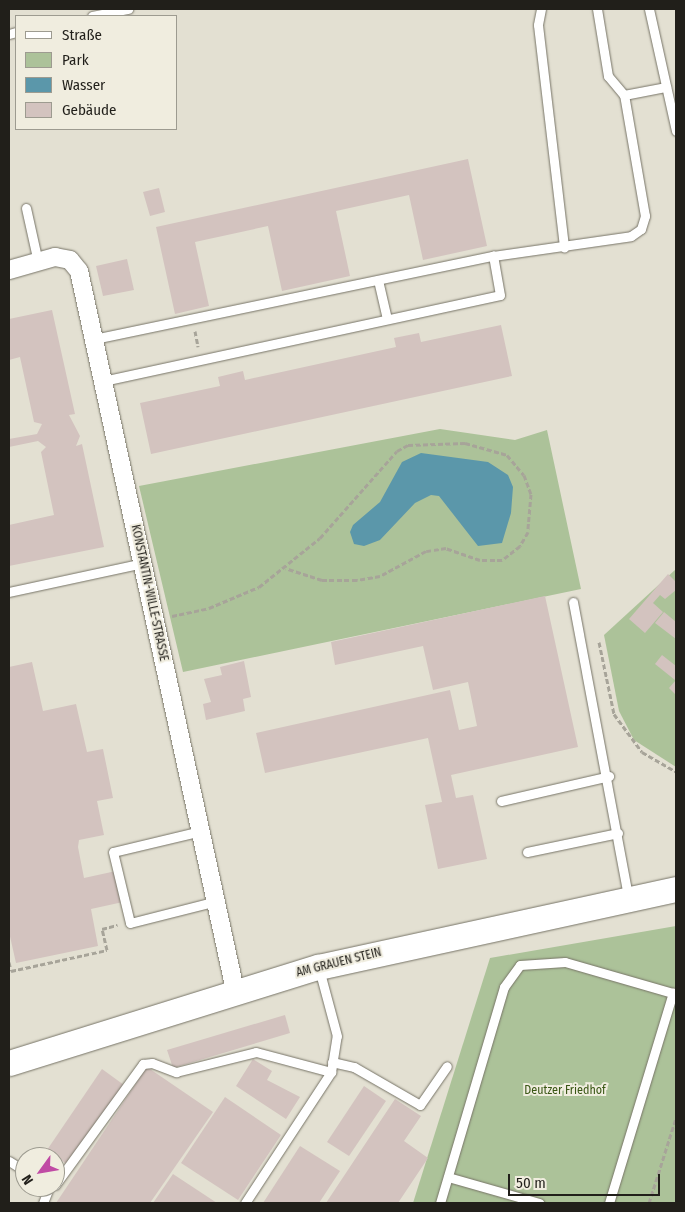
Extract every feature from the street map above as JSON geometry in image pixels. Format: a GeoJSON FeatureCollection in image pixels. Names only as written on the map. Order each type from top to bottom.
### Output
{"type":"FeatureCollection","features":[{"type":"Feature","properties":{"kind":"street","name":"KONSTANTIN-WILLE-STRASSE"},"geometry":{"type":"LineString","coordinates":[[9,270],[55,257],[70,260],[79,271],[235,990]]}},
{"type":"Feature","properties":{"kind":"street","name":"AM GRAUEN STEIN"},"geometry":{"type":"LineString","coordinates":[[9,1063],[235,990],[318,967],[628,897],[676,889]]}},
{"type":"Feature","properties":{"kind":"lane"},"geometry":{"type":"LineString","coordinates":[[97,15],[128,9]]}},
{"type":"Feature","properties":{"kind":"lane"},"geometry":{"type":"LineString","coordinates":[[541,9],[538,25],[564,247]]}},
{"type":"Feature","properties":{"kind":"lane"},"geometry":{"type":"LineString","coordinates":[[94,339],[493,256],[631,236],[641,229],[645,216],[624,95],[608,76],[597,9]]}},
{"type":"Feature","properties":{"kind":"lane"},"geometry":{"type":"LineString","coordinates":[[649,9],[676,131]]}},
{"type":"Feature","properties":{"kind":"lane"},"geometry":{"type":"LineString","coordinates":[[624,95],[666,87]]}},
{"type":"Feature","properties":{"kind":"lane"},"geometry":{"type":"LineString","coordinates":[[26,208],[38,262]]}},
{"type":"Feature","properties":{"kind":"lane"},"geometry":{"type":"LineString","coordinates":[[103,381],[500,295],[493,256]]}},
{"type":"Feature","properties":{"kind":"lane"},"geometry":{"type":"LineString","coordinates":[[378,280],[387,319]]}},
{"type":"Feature","properties":{"kind":"lane"},"geometry":{"type":"LineString","coordinates":[[9,592],[142,563]]}},
{"type":"Feature","properties":{"kind":"lane"},"geometry":{"type":"LineString","coordinates":[[573,602],[609,776],[628,897]]}},
{"type":"Feature","properties":{"kind":"lane"},"geometry":{"type":"LineString","coordinates":[[501,801],[609,776]]}},
{"type":"Feature","properties":{"kind":"lane"},"geometry":{"type":"LineString","coordinates":[[201,831],[113,852],[130,923],[217,901]]}},
{"type":"Feature","properties":{"kind":"lane"},"geometry":{"type":"LineString","coordinates":[[527,852],[618,833]]}},
{"type":"Feature","properties":{"kind":"lane"},"geometry":{"type":"LineString","coordinates":[[440,1203],[504,987],[520,965],[565,962],[674,993],[609,1203]]}},
{"type":"Feature","properties":{"kind":"lane"},"geometry":{"type":"LineString","coordinates":[[245,1203],[331,1072],[337,1036],[318,967]]}},
{"type":"Feature","properties":{"kind":"lane"},"geometry":{"type":"LineString","coordinates":[[65,1169],[143,1064],[152,1063],[176,1072],[256,1052],[331,1072]]}},
{"type":"Feature","properties":{"kind":"lane"},"geometry":{"type":"LineString","coordinates":[[332,1062],[354,1068],[420,1105],[447,1066]]}},
{"type":"Feature","properties":{"kind":"lane"},"geometry":{"type":"LineString","coordinates":[[448,1177],[539,1203]]}},
{"type":"Feature","properties":{"kind":"path"},"geometry":{"type":"LineString","coordinates":[[192,319],[201,360]]}},
{"type":"Feature","properties":{"kind":"path"},"geometry":{"type":"LineString","coordinates":[[154,620],[209,608],[259,587],[286,568],[347,512],[398,451],[408,446],[464,443],[507,455],[524,475],[531,494],[528,532],[520,546],[502,560],[480,560],[446,548],[426,551],[380,576],[357,580],[322,580],[286,568]]}},
{"type":"Feature","properties":{"kind":"path"},"geometry":{"type":"LineString","coordinates":[[599,642],[614,714],[642,752],[676,772]]}},
{"type":"Feature","properties":{"kind":"path"},"geometry":{"type":"LineString","coordinates":[[9,962],[11,971],[107,950],[102,929],[130,923]]}},
{"type":"Feature","properties":{"kind":"path"},"geometry":{"type":"LineString","coordinates":[[649,1203],[676,1118]]}},
{"type":"Feature","properties":{"kind":"green space"},"geometry":{"type":"Polygon","coordinates":[[[440,429],[515,440],[547,430],[581,589],[183,672],[139,486],[440,429]]]}},
{"type":"Feature","properties":{"kind":"green space"},"geometry":{"type":"Polygon","coordinates":[[[676,569],[676,767],[634,740],[619,711],[604,635],[676,569]]]}},
{"type":"Feature","properties":{"kind":"green space","name":"Deutzer Friedhof"},"geometry":{"type":"Polygon","coordinates":[[[676,926],[676,1203],[413,1203],[490,958],[676,926]]]}},
{"type":"Feature","properties":{"kind":"water"},"geometry":{"type":"Polygon","coordinates":[[[421,453],[488,462],[508,475],[513,487],[511,513],[502,543],[478,546],[439,496],[431,495],[415,503],[380,540],[364,546],[354,544],[350,532],[353,525],[380,502],[402,462],[421,453]]]}},
{"type":"Feature","properties":{"kind":"building"},"geometry":{"type":"Polygon","coordinates":[[[468,159],[487,246],[423,260],[409,195],[336,211],[350,276],[282,291],[268,226],[195,242],[209,306],[175,314],[156,227],[468,159]]]}},
{"type":"Feature","properties":{"kind":"building"},"geometry":{"type":"Polygon","coordinates":[[[159,188],[165,212],[150,216],[143,192],[159,188]]]}},
{"type":"Feature","properties":{"kind":"building"},"geometry":{"type":"Polygon","coordinates":[[[127,259],[134,290],[103,296],[96,266],[127,259]]]}},
{"type":"Feature","properties":{"kind":"building"},"geometry":{"type":"Polygon","coordinates":[[[52,310],[75,414],[69,415],[80,436],[76,446],[82,444],[104,547],[9,566],[9,525],[54,515],[41,452],[46,447],[38,441],[9,447],[9,439],[37,434],[42,424],[34,422],[20,357],[9,360],[9,319],[52,310]]]}},
{"type":"Feature","properties":{"kind":"building"},"geometry":{"type":"Polygon","coordinates":[[[501,325],[512,376],[151,454],[140,403],[220,386],[218,377],[243,371],[245,380],[396,347],[394,338],[419,333],[421,342],[501,325]]]}},
{"type":"Feature","properties":{"kind":"building"},"geometry":{"type":"Polygon","coordinates":[[[668,574],[676,582],[676,590],[665,599],[660,595],[653,603],[663,612],[645,633],[629,619],[668,574]]]}},
{"type":"Feature","properties":{"kind":"building"},"geometry":{"type":"Polygon","coordinates":[[[545,596],[578,747],[451,775],[456,798],[473,795],[487,859],[438,869],[425,805],[442,802],[428,738],[265,773],[256,733],[450,690],[459,730],[477,726],[468,682],[433,690],[423,646],[335,665],[331,642],[545,596]]]}},
{"type":"Feature","properties":{"kind":"building"},"geometry":{"type":"Polygon","coordinates":[[[664,612],[676,622],[676,639],[655,623],[664,612]]]}},
{"type":"Feature","properties":{"kind":"building"},"geometry":{"type":"Polygon","coordinates":[[[662,655],[676,666],[675,680],[655,664],[662,655]]]}},
{"type":"Feature","properties":{"kind":"building"},"geometry":{"type":"Polygon","coordinates":[[[244,661],[251,697],[243,699],[245,711],[206,720],[203,704],[211,702],[204,679],[222,675],[220,667],[244,661]]]}},
{"type":"Feature","properties":{"kind":"building"},"geometry":{"type":"Polygon","coordinates":[[[32,662],[43,711],[76,704],[87,752],[103,749],[113,798],[97,801],[104,835],[79,840],[78,847],[84,878],[116,871],[123,902],[91,909],[98,946],[16,963],[9,932],[9,667],[32,662]]]}},
{"type":"Feature","properties":{"kind":"building"},"geometry":{"type":"Polygon","coordinates":[[[676,680],[676,695],[669,688],[676,680]]]}},
{"type":"Feature","properties":{"kind":"building"},"geometry":{"type":"Polygon","coordinates":[[[285,1015],[290,1033],[173,1068],[167,1050],[285,1015]]]}},
{"type":"Feature","properties":{"kind":"building"},"geometry":{"type":"Polygon","coordinates":[[[253,1059],[272,1071],[267,1080],[300,1097],[286,1119],[236,1086],[253,1059]]]}},
{"type":"Feature","properties":{"kind":"building"},"geometry":{"type":"Polygon","coordinates":[[[147,1067],[213,1112],[150,1203],[56,1203],[60,1197],[65,1197],[65,1190],[147,1067]]]}},
{"type":"Feature","properties":{"kind":"building"},"geometry":{"type":"Polygon","coordinates":[[[102,1069],[124,1085],[68,1165],[65,1163],[65,1147],[49,1147],[102,1069]]]}},
{"type":"Feature","properties":{"kind":"building"},"geometry":{"type":"Polygon","coordinates":[[[364,1086],[386,1101],[349,1156],[327,1142],[364,1086]]]}},
{"type":"Feature","properties":{"kind":"building"},"geometry":{"type":"Polygon","coordinates":[[[225,1097],[281,1135],[238,1200],[181,1163],[225,1097]]]}},
{"type":"Feature","properties":{"kind":"building"},"geometry":{"type":"Polygon","coordinates":[[[395,1099],[421,1116],[404,1141],[428,1158],[398,1203],[326,1203],[395,1099]]]}},
{"type":"Feature","properties":{"kind":"building"},"geometry":{"type":"Polygon","coordinates":[[[300,1146],[340,1171],[319,1203],[263,1203],[300,1146]]]}},
{"type":"Feature","properties":{"kind":"building"},"geometry":{"type":"Polygon","coordinates":[[[173,1174],[217,1203],[153,1203],[173,1174]]]}}]}
